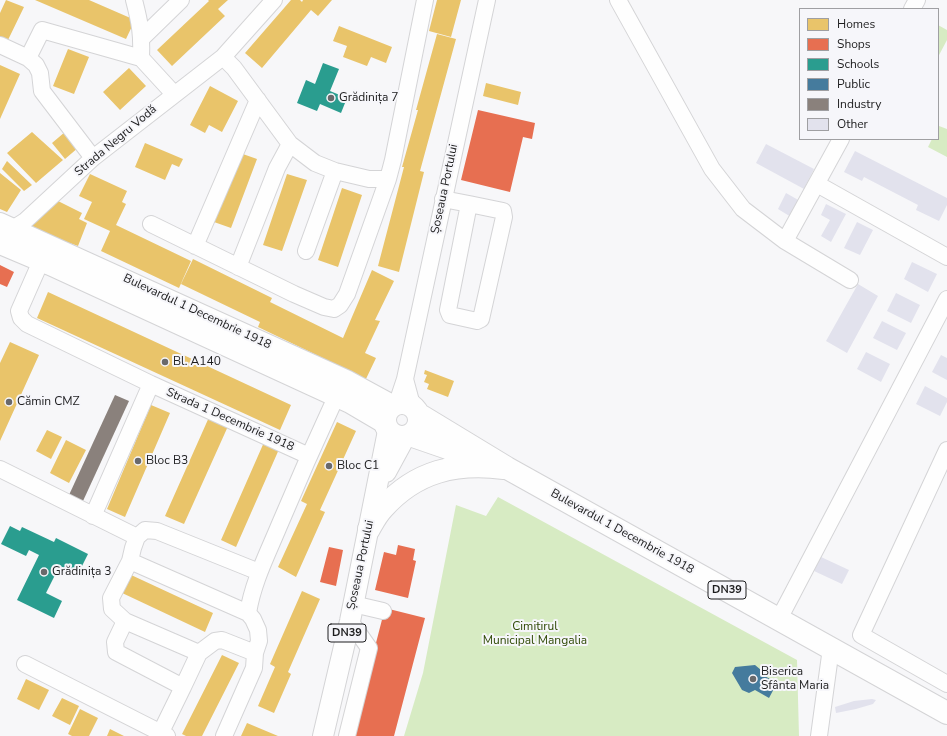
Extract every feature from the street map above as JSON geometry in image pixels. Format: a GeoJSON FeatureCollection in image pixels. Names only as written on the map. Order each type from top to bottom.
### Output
{"type":"FeatureCollection","features":[{"type":"Feature","properties":{"kind":"highway","name":"Bulevardul 1 Decembrie 1918"},"geometry":{"type":"LineString","coordinates":[[401,419],[507,468],[947,713]]}},
{"type":"Feature","properties":{"kind":"highway"},"geometry":{"type":"LineString","coordinates":[[369,529],[382,509],[398,493],[417,480],[438,470],[452,467],[485,465],[507,468]]}},
{"type":"Feature","properties":{"kind":"main road","name":"Bulevardul 1 Decembrie 1918"},"geometry":{"type":"LineString","coordinates":[[5,229],[58,248],[346,380],[401,419]]}},
{"type":"Feature","properties":{"kind":"main road","name":"Bulevardul 1 Decembrie 1918"},"geometry":{"type":"LineString","coordinates":[[0,244],[41,261],[362,410],[401,419]]}},
{"type":"Feature","properties":{"kind":"main road","name":"Șoseaua Portului"},"geometry":{"type":"LineString","coordinates":[[323,736],[377,488],[401,419]]}},
{"type":"Feature","properties":{"kind":"street"},"geometry":{"type":"LineString","coordinates":[[134,0],[141,26],[141,58]]}},
{"type":"Feature","properties":{"kind":"street"},"geometry":{"type":"LineString","coordinates":[[142,38],[181,0]]}},
{"type":"Feature","properties":{"kind":"street","name":"Strada Negru Vodă"},"geometry":{"type":"LineString","coordinates":[[5,229],[25,221],[93,158],[222,57],[274,0]]}},
{"type":"Feature","properties":{"kind":"street"},"geometry":{"type":"LineString","coordinates":[[151,224],[294,294],[324,307],[334,309],[340,305],[347,294],[388,179],[425,0]]}},
{"type":"Feature","properties":{"kind":"street","name":"Șoseaua Portului"},"geometry":{"type":"LineString","coordinates":[[401,419],[405,379],[487,0]]}},
{"type":"Feature","properties":{"kind":"street"},"geometry":{"type":"LineString","coordinates":[[618,0],[712,169],[743,209],[785,241],[850,280]]}},
{"type":"Feature","properties":{"kind":"street"},"geometry":{"type":"LineString","coordinates":[[28,58],[42,30],[141,58],[174,94]]}},
{"type":"Feature","properties":{"kind":"street"},"geometry":{"type":"LineString","coordinates":[[0,45],[28,58],[36,65],[40,73],[42,91],[93,158]]}},
{"type":"Feature","properties":{"kind":"street"},"geometry":{"type":"LineString","coordinates":[[222,57],[234,68],[290,144],[315,163],[335,171],[369,179],[388,179]]}},
{"type":"Feature","properties":{"kind":"street"},"geometry":{"type":"LineString","coordinates":[[195,246],[258,100]]}},
{"type":"Feature","properties":{"kind":"street"},"geometry":{"type":"LineString","coordinates":[[785,241],[840,140]]}},
{"type":"Feature","properties":{"kind":"street"},"geometry":{"type":"LineString","coordinates":[[238,267],[277,168],[290,144]]}},
{"type":"Feature","properties":{"kind":"street"},"geometry":{"type":"LineString","coordinates":[[306,251],[335,171]]}},
{"type":"Feature","properties":{"kind":"street"},"geometry":{"type":"LineString","coordinates":[[817,184],[947,258]]}},
{"type":"Feature","properties":{"kind":"street"},"geometry":{"type":"LineString","coordinates":[[443,199],[469,204],[503,211],[504,217],[481,319],[477,321],[450,315],[448,310],[469,204]]}},
{"type":"Feature","properties":{"kind":"street","name":"Strada 1 Decembrie 1918"},"geometry":{"type":"LineString","coordinates":[[41,261],[19,311],[21,318],[27,324],[150,384],[309,456]]}},
{"type":"Feature","properties":{"kind":"street"},"geometry":{"type":"LineString","coordinates":[[779,619],[947,299]]}},
{"type":"Feature","properties":{"kind":"street","name":"Strada 1 Decembrie 1918"},"geometry":{"type":"LineString","coordinates":[[93,516],[150,384]]}},
{"type":"Feature","properties":{"kind":"street"},"geometry":{"type":"LineString","coordinates":[[248,613],[251,595],[259,572],[336,397]]}},
{"type":"Feature","properties":{"kind":"street"},"geometry":{"type":"LineString","coordinates":[[947,450],[861,634],[947,684]]}},
{"type":"Feature","properties":{"kind":"street"},"geometry":{"type":"LineString","coordinates":[[0,469],[93,516],[137,536]]}},
{"type":"Feature","properties":{"kind":"street"},"geometry":{"type":"LineString","coordinates":[[199,653],[125,621],[112,609],[111,598],[130,560],[137,536],[146,530],[157,531],[259,572]]}},
{"type":"Feature","properties":{"kind":"street"},"geometry":{"type":"LineString","coordinates":[[130,560],[248,613],[253,619],[258,630],[259,642],[255,653],[254,668],[224,736]]}},
{"type":"Feature","properties":{"kind":"street"},"geometry":{"type":"LineString","coordinates":[[347,736],[369,648],[351,612],[383,610]]}},
{"type":"Feature","properties":{"kind":"street"},"geometry":{"type":"LineString","coordinates":[[125,621],[115,642],[116,652],[183,686]]}},
{"type":"Feature","properties":{"kind":"street"},"geometry":{"type":"LineString","coordinates":[[25,664],[162,735],[199,653],[215,642],[222,640],[255,653]]}},
{"type":"Feature","properties":{"kind":"street"},"geometry":{"type":"LineString","coordinates":[[819,736],[831,648]]}},
{"type":"Feature","properties":{"kind":"green space"},"geometry":{"type":"Polygon","coordinates":[[[939,26],[947,30],[947,40],[939,55],[939,26]]]}},
{"type":"Feature","properties":{"kind":"green space"},"geometry":{"type":"Polygon","coordinates":[[[939,126],[947,129],[947,157],[928,147],[932,140],[939,140],[939,126]]]}},
{"type":"Feature","properties":{"kind":"green space","name":"Cimitirul Municipal Mangalia"},"geometry":{"type":"Polygon","coordinates":[[[498,497],[797,660],[799,736],[404,736],[423,673],[456,505],[486,516],[498,497]]]}},
{"type":"Feature","properties":{"kind":"building: Homes"},"geometry":{"type":"Polygon","coordinates":[[[6,0],[24,7],[8,40],[0,37],[0,13],[6,0]]]}},
{"type":"Feature","properties":{"kind":"building: Homes"},"geometry":{"type":"Polygon","coordinates":[[[35,0],[89,0],[135,20],[126,39],[35,0]]]}},
{"type":"Feature","properties":{"kind":"building: Homes"},"geometry":{"type":"Polygon","coordinates":[[[208,0],[228,0],[218,9],[225,16],[172,66],[157,50],[209,1],[208,0]]]}},
{"type":"Feature","properties":{"kind":"building: Homes"},"geometry":{"type":"Polygon","coordinates":[[[291,0],[300,0],[302,2],[303,0],[332,0],[318,16],[311,10],[262,68],[245,53],[291,0]]]}},
{"type":"Feature","properties":{"kind":"building: Homes"},"geometry":{"type":"Polygon","coordinates":[[[437,0],[461,0],[451,37],[429,31],[437,0]]]}},
{"type":"Feature","properties":{"kind":"building: Homes"},"geometry":{"type":"Polygon","coordinates":[[[339,26],[392,47],[386,63],[371,57],[367,66],[343,57],[347,46],[333,41],[339,26]]]}},
{"type":"Feature","properties":{"kind":"building: Homes"},"geometry":{"type":"Polygon","coordinates":[[[437,34],[456,39],[420,171],[424,172],[399,272],[378,266],[404,167],[402,167],[418,110],[416,110],[437,34]]]}},
{"type":"Feature","properties":{"kind":"building: Homes"},"geometry":{"type":"Polygon","coordinates":[[[68,49],[89,57],[74,94],[53,86],[68,49]]]}},
{"type":"Feature","properties":{"kind":"building: Homes"},"geometry":{"type":"Polygon","coordinates":[[[0,65],[20,74],[0,119],[0,65]]]}},
{"type":"Feature","properties":{"kind":"building: Homes"},"geometry":{"type":"Polygon","coordinates":[[[129,68],[146,86],[120,110],[103,92],[129,68]]]}},
{"type":"Feature","properties":{"kind":"building: Homes"},"geometry":{"type":"Polygon","coordinates":[[[486,83],[521,92],[518,105],[483,96],[486,83]]]}},
{"type":"Feature","properties":{"kind":"building: Homes"},"geometry":{"type":"Polygon","coordinates":[[[210,86],[238,101],[222,132],[209,125],[205,133],[190,125],[210,86]]]}},
{"type":"Feature","properties":{"kind":"building: Homes"},"geometry":{"type":"Polygon","coordinates":[[[32,132],[63,160],[36,183],[7,153],[32,132]]]}},
{"type":"Feature","properties":{"kind":"building: Homes"},"geometry":{"type":"Polygon","coordinates":[[[65,132],[79,147],[65,159],[52,143],[65,132]]]}},
{"type":"Feature","properties":{"kind":"building: Homes"},"geometry":{"type":"Polygon","coordinates":[[[145,143],[183,159],[179,167],[172,164],[165,180],[135,167],[145,143]]]}},
{"type":"Feature","properties":{"kind":"building: Homes"},"geometry":{"type":"Polygon","coordinates":[[[240,153],[257,159],[231,228],[214,222],[240,153]]]}},
{"type":"Feature","properties":{"kind":"building: Homes"},"geometry":{"type":"Polygon","coordinates":[[[7,161],[32,185],[24,191],[2,169],[7,161]]]}},
{"type":"Feature","properties":{"kind":"building: Homes"},"geometry":{"type":"Polygon","coordinates":[[[0,173],[21,190],[7,212],[0,209],[0,173]]]}},
{"type":"Feature","properties":{"kind":"building: Homes"},"geometry":{"type":"Polygon","coordinates":[[[90,174],[127,191],[122,202],[126,204],[116,225],[191,261],[179,288],[101,251],[110,231],[84,219],[92,202],[79,196],[90,174]]]}},
{"type":"Feature","properties":{"kind":"building: Homes"},"geometry":{"type":"Polygon","coordinates":[[[287,174],[307,180],[282,251],[263,245],[287,174]]]}},
{"type":"Feature","properties":{"kind":"building: Homes"},"geometry":{"type":"Polygon","coordinates":[[[342,188],[362,195],[338,267],[318,260],[342,188]]]}},
{"type":"Feature","properties":{"kind":"building: Homes"},"geometry":{"type":"Polygon","coordinates":[[[54,199],[82,213],[79,219],[87,223],[78,246],[30,229],[33,217],[54,199]]]}},
{"type":"Feature","properties":{"kind":"building: Homes"},"geometry":{"type":"Polygon","coordinates":[[[193,259],[272,298],[270,302],[343,338],[372,270],[394,281],[375,320],[380,321],[365,353],[376,358],[365,381],[330,365],[331,362],[258,327],[260,322],[181,284],[193,259]]]}},
{"type":"Feature","properties":{"kind":"building: Homes","name":"Bl. A140"},"geometry":{"type":"Polygon","coordinates":[[[48,292],[291,405],[280,430],[37,318],[48,292]]]}},
{"type":"Feature","properties":{"kind":"building: Homes","name":"Cămin CMZ"},"geometry":{"type":"Polygon","coordinates":[[[10,342],[39,355],[0,441],[0,363],[10,342]]]}},
{"type":"Feature","properties":{"kind":"building: Homes"},"geometry":{"type":"Polygon","coordinates":[[[425,370],[454,381],[448,397],[427,389],[429,384],[424,382],[427,375],[424,374],[425,370]]]}},
{"type":"Feature","properties":{"kind":"building: Homes","name":"Bloc B3"},"geometry":{"type":"Polygon","coordinates":[[[151,405],[170,413],[125,517],[107,509],[151,405]]]}},
{"type":"Feature","properties":{"kind":"building: Homes"},"geometry":{"type":"Polygon","coordinates":[[[210,415],[229,424],[184,524],[165,516],[210,415]]]}},
{"type":"Feature","properties":{"kind":"building: Homes"},"geometry":{"type":"Polygon","coordinates":[[[337,422],[356,431],[320,510],[325,512],[296,577],[278,567],[307,504],[301,501],[337,422]]]}},
{"type":"Feature","properties":{"kind":"building: Homes"},"geometry":{"type":"Polygon","coordinates":[[[47,430],[62,437],[51,459],[36,451],[47,430]]]}},
{"type":"Feature","properties":{"kind":"building: Homes"},"geometry":{"type":"Polygon","coordinates":[[[66,440],[86,450],[69,483],[50,473],[66,440]]]}},
{"type":"Feature","properties":{"kind":"building: Homes"},"geometry":{"type":"Polygon","coordinates":[[[265,440],[280,447],[236,547],[221,540],[265,440]]]}},
{"type":"Feature","properties":{"kind":"building: Homes"},"geometry":{"type":"Polygon","coordinates":[[[129,574],[213,613],[205,632],[120,592],[129,574]]]}},
{"type":"Feature","properties":{"kind":"building: Homes"},"geometry":{"type":"Polygon","coordinates":[[[302,591],[320,599],[288,672],[291,674],[274,713],[258,706],[275,667],[270,664],[302,591]]]}},
{"type":"Feature","properties":{"kind":"building: Homes"},"geometry":{"type":"Polygon","coordinates":[[[222,655],[239,663],[202,736],[186,736],[182,734],[222,655]]]}},
{"type":"Feature","properties":{"kind":"building: Homes"},"geometry":{"type":"Polygon","coordinates":[[[26,679],[49,690],[39,710],[17,699],[26,679]]]}},
{"type":"Feature","properties":{"kind":"building: Homes"},"geometry":{"type":"Polygon","coordinates":[[[62,698],[79,706],[70,725],[52,716],[62,698]]]}},
{"type":"Feature","properties":{"kind":"building: Homes"},"geometry":{"type":"Polygon","coordinates":[[[80,709],[98,718],[89,736],[72,736],[68,734],[80,709]]]}},
{"type":"Feature","properties":{"kind":"building: Homes"},"geometry":{"type":"Polygon","coordinates":[[[247,723],[278,736],[241,736],[247,723]]]}},
{"type":"Feature","properties":{"kind":"building: Homes"},"geometry":{"type":"Polygon","coordinates":[[[110,729],[124,736],[107,736],[110,729]]]}},
{"type":"Feature","properties":{"kind":"building: Shops"},"geometry":{"type":"Polygon","coordinates":[[[478,110],[535,123],[532,139],[523,137],[510,192],[461,180],[478,110]]]}},
{"type":"Feature","properties":{"kind":"building: Shops"},"geometry":{"type":"Polygon","coordinates":[[[0,265],[14,272],[7,287],[0,284],[0,265]]]}},
{"type":"Feature","properties":{"kind":"building: Shops"},"geometry":{"type":"Polygon","coordinates":[[[398,545],[415,549],[413,560],[416,561],[408,598],[375,590],[384,552],[396,555],[398,545]]]}},
{"type":"Feature","properties":{"kind":"building: Shops"},"geometry":{"type":"Polygon","coordinates":[[[329,547],[343,550],[336,586],[320,582],[329,547]]]}},
{"type":"Feature","properties":{"kind":"building: Shops"},"geometry":{"type":"Polygon","coordinates":[[[385,608],[425,618],[394,736],[352,736],[385,608]]]}},
{"type":"Feature","properties":{"kind":"building: Schools"},"geometry":{"type":"Polygon","coordinates":[[[323,63],[339,69],[330,91],[347,98],[341,113],[320,104],[317,111],[297,103],[306,80],[315,84],[323,63]]]}},
{"type":"Feature","properties":{"kind":"building: Schools","name":"Grădinița 3"},"geometry":{"type":"Polygon","coordinates":[[[10,526],[20,531],[22,527],[54,542],[56,538],[88,554],[77,576],[59,567],[46,593],[62,601],[54,618],[17,600],[39,555],[29,550],[26,556],[1,544],[10,526]]]}},
{"type":"Feature","properties":{"kind":"building: Public","name":"Biserica Sfânta Maria"},"geometry":{"type":"Polygon","coordinates":[[[755,665],[761,670],[763,675],[777,683],[769,698],[755,690],[749,693],[742,690],[732,673],[735,667],[755,665]]]}},
{"type":"Feature","properties":{"kind":"building: Industry"},"geometry":{"type":"Polygon","coordinates":[[[115,395],[129,401],[83,501],[69,495],[115,395]]]}},
{"type":"Feature","properties":{"kind":"building: Other"},"geometry":{"type":"Polygon","coordinates":[[[766,144],[814,169],[804,189],[756,163],[766,144]]]}},
{"type":"Feature","properties":{"kind":"building: Other"},"geometry":{"type":"Polygon","coordinates":[[[855,151],[947,198],[947,205],[939,221],[916,210],[918,205],[864,177],[862,181],[844,172],[855,151]]]}},
{"type":"Feature","properties":{"kind":"building: Other"},"geometry":{"type":"Polygon","coordinates":[[[786,193],[800,201],[791,217],[778,209],[786,193]]]}},
{"type":"Feature","properties":{"kind":"building: Other"},"geometry":{"type":"Polygon","coordinates":[[[826,204],[846,214],[831,242],[821,236],[830,220],[821,215],[826,204]]]}},
{"type":"Feature","properties":{"kind":"building: Other"},"geometry":{"type":"Polygon","coordinates":[[[857,222],[873,230],[860,255],[844,248],[857,222]]]}},
{"type":"Feature","properties":{"kind":"building: Other"},"geometry":{"type":"Polygon","coordinates":[[[912,262],[937,274],[928,292],[904,279],[912,262]]]}},
{"type":"Feature","properties":{"kind":"building: Other"},"geometry":{"type":"Polygon","coordinates":[[[858,284],[878,296],[847,353],[826,341],[858,284]]]}},
{"type":"Feature","properties":{"kind":"building: Other"},"geometry":{"type":"Polygon","coordinates":[[[896,293],[920,305],[911,323],[887,311],[896,293]]]}},
{"type":"Feature","properties":{"kind":"building: Other"},"geometry":{"type":"Polygon","coordinates":[[[882,321],[906,333],[897,350],[873,338],[882,321]]]}},
{"type":"Feature","properties":{"kind":"building: Other"},"geometry":{"type":"Polygon","coordinates":[[[866,352],[890,364],[881,382],[857,369],[866,352]]]}},
{"type":"Feature","properties":{"kind":"building: Other"},"geometry":{"type":"Polygon","coordinates":[[[941,355],[947,358],[947,380],[932,372],[941,355]]]}},
{"type":"Feature","properties":{"kind":"building: Other"},"geometry":{"type":"Polygon","coordinates":[[[925,386],[947,398],[947,402],[940,416],[916,404],[925,386]]]}},
{"type":"Feature","properties":{"kind":"building: Other"},"geometry":{"type":"Polygon","coordinates":[[[821,557],[849,570],[842,584],[814,571],[821,557]]]}},
{"type":"Feature","properties":{"kind":"building: Other"},"geometry":{"type":"Polygon","coordinates":[[[876,700],[873,704],[836,713],[835,707],[854,701],[876,700]]]}},
{"type":"Feature","properties":{"kind":"place","name":"Grădinița 7"},"geometry":{"type":"Point","coordinates":[331,98]}},
{"type":"Feature","properties":{"kind":"place","name":"Bl. A140"},"geometry":{"type":"Point","coordinates":[165,362]}},
{"type":"Feature","properties":{"kind":"place","name":"Cămin CMZ"},"geometry":{"type":"Point","coordinates":[9,402]}},
{"type":"Feature","properties":{"kind":"place","name":"Bloc B3"},"geometry":{"type":"Point","coordinates":[138,461]}},
{"type":"Feature","properties":{"kind":"place","name":"Bloc C1"},"geometry":{"type":"Point","coordinates":[329,466]}},
{"type":"Feature","properties":{"kind":"place","name":"Grădinița 3"},"geometry":{"type":"Point","coordinates":[44,572]}},
{"type":"Feature","properties":{"kind":"place","name":"Biserica Sfânta Maria"},"geometry":{"type":"Point","coordinates":[753,679]}}]}
